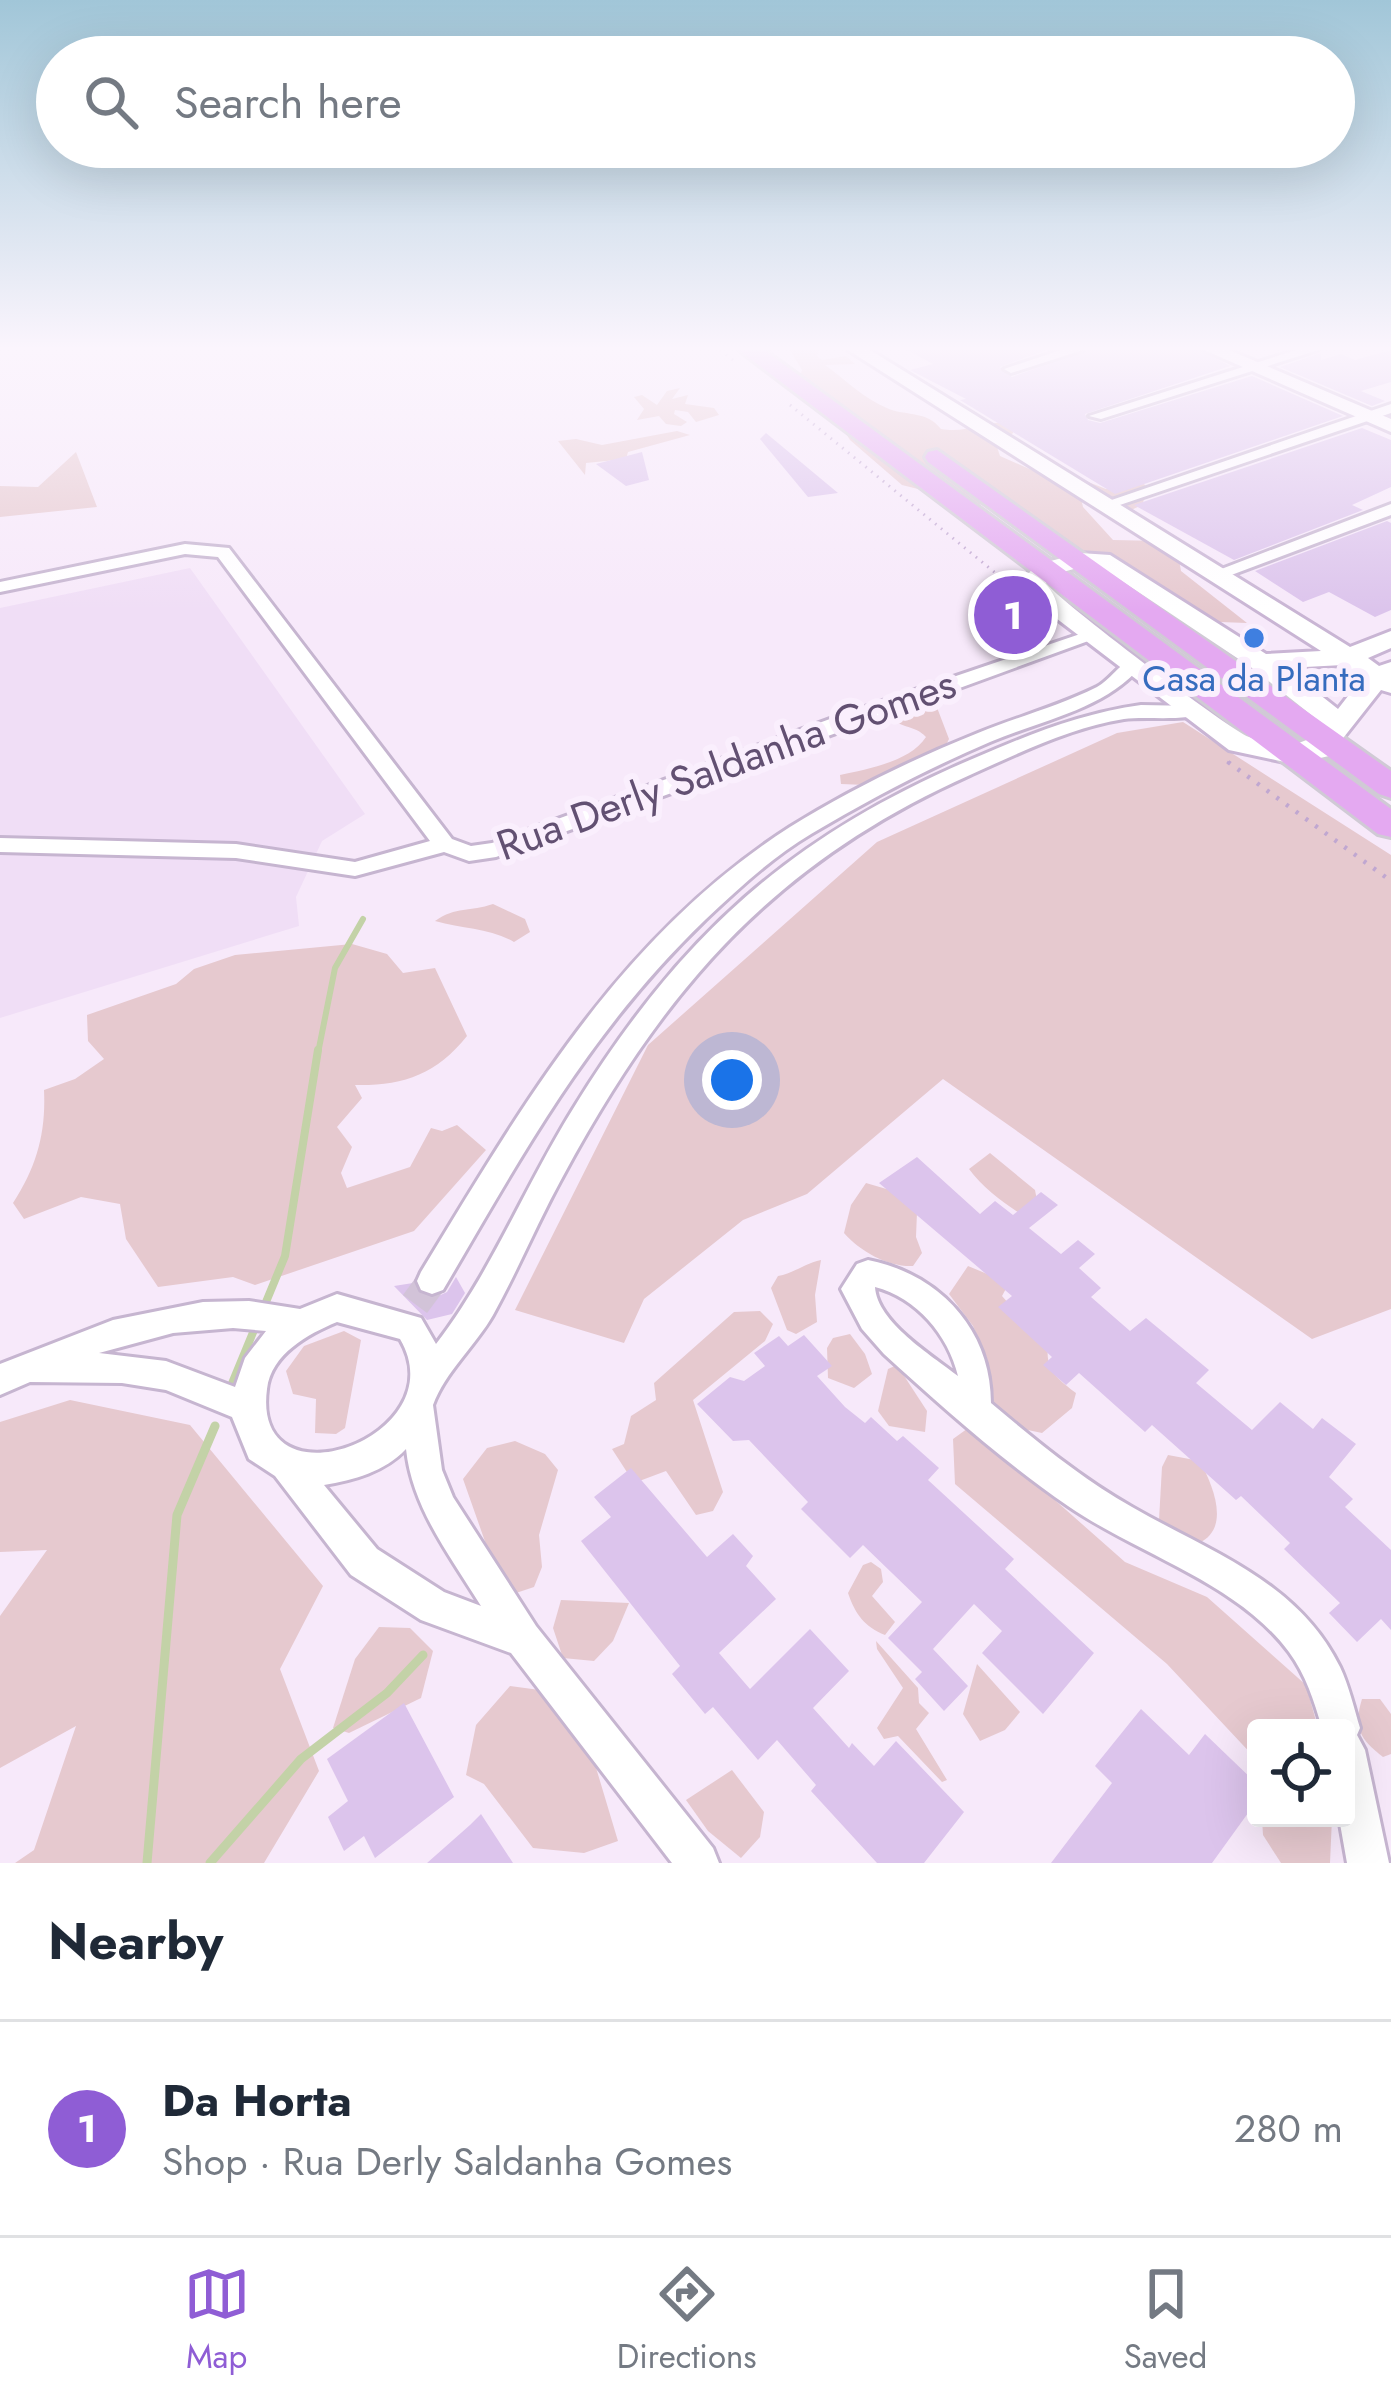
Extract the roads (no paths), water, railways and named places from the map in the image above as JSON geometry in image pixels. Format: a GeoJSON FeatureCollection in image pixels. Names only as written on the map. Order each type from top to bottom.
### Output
{"type":"FeatureCollection","features":[{"type":"Feature","properties":{"kind":"main road"},"geometry":{"type":"LineString","coordinates":[[865,437],[989,530],[1039,576],[1391,827]]}},
{"type":"Feature","properties":{"kind":"main road"},"geometry":{"type":"LineString","coordinates":[[908,437],[1022,518],[1095,561],[1334,733],[1391,766]]}},
{"type":"Feature","properties":{"kind":"main road"},"geometry":{"type":"LineString","coordinates":[[1334,733],[1391,787]]}},
{"type":"Feature","properties":{"kind":"main road"},"geometry":{"type":"LineString","coordinates":[[1239,744],[1338,805],[1391,827]]}},
{"type":"Feature","properties":{"kind":"street"},"geometry":{"type":"LineString","coordinates":[[996,437],[1387,677],[1318,751],[1294,755],[1239,744],[1040,595],[1039,576],[1095,561],[1261,662],[1334,733]]}},
{"type":"Feature","properties":{"kind":"street"},"geometry":{"type":"LineString","coordinates":[[1105,505],[1305,437]]}},
{"type":"Feature","properties":{"kind":"street"},"geometry":{"type":"LineString","coordinates":[[1220,573],[1391,508]]}},
{"type":"Feature","properties":{"kind":"street","name":"Rua Derly Saldanha Gomes"},"geometry":{"type":"LineString","coordinates":[[0,587],[185,549],[223,552],[444,844],[469,854],[496,850],[844,720],[1093,636]]}},
{"type":"Feature","properties":{"kind":"street"},"geometry":{"type":"LineString","coordinates":[[1261,662],[1349,657],[1391,639]]}},
{"type":"Feature","properties":{"kind":"street"},"geometry":{"type":"LineString","coordinates":[[698,1863],[523,1639],[440,1508],[424,1470],[422,1398],[428,1361],[410,1328],[416,1303],[463,1236],[544,1093],[599,1018],[655,954],[735,878],[820,821],[980,739],[1108,689],[1132,665]]}},
{"type":"Feature","properties":{"kind":"street"},"geometry":{"type":"LineString","coordinates":[[289,1468],[338,1471],[386,1450],[477,1316],[517,1234],[653,1011],[706,945],[775,883],[904,799],[978,763],[1095,717],[1130,709],[1194,712]]}},
{"type":"Feature","properties":{"kind":"street"},"geometry":{"type":"LineString","coordinates":[[0,845],[236,851],[355,869],[444,844]]}},
{"type":"Feature","properties":{"kind":"street"},"geometry":{"type":"LineString","coordinates":[[477,1316],[482,1283],[462,1267],[446,1270],[416,1303],[337,1308],[298,1322],[258,1359],[244,1407],[261,1450],[289,1468],[364,1562],[434,1607],[523,1639]]}},
{"type":"Feature","properties":{"kind":"street"},"geometry":{"type":"LineString","coordinates":[[9,1376],[98,1340],[170,1322],[233,1314],[298,1322]]}},
{"type":"Feature","properties":{"kind":"street"},"geometry":{"type":"LineString","coordinates":[[9,1376],[131,1365],[191,1381],[244,1407]]}},
{"type":"Feature","properties":{"kind":"street"},"geometry":{"type":"LineString","coordinates":[[975,1410],[1079,1494],[1272,1604],[1308,1641],[1333,1688],[1340,1719]]}},
{"type":"Feature","properties":{"kind":"street"},"geometry":{"type":"LineString","coordinates":[[1355,1796],[1368,1863]]}},
{"type":"Feature","properties":{"kind":"waterway"},"geometry":{"type":"LineString","coordinates":[[318,1053],[335,968],[363,919]]}},
{"type":"Feature","properties":{"kind":"waterway"},"geometry":{"type":"LineString","coordinates":[[266,1302],[285,1256],[318,1050]]}},
{"type":"Feature","properties":{"kind":"waterway"},"geometry":{"type":"LineString","coordinates":[[228,1393],[254,1330]]}},
{"type":"Feature","properties":{"kind":"waterway"},"geometry":{"type":"LineString","coordinates":[[147,1863],[177,1515],[215,1426]]}},
{"type":"Feature","properties":{"kind":"waterway"},"geometry":{"type":"LineString","coordinates":[[210,1863],[301,1759],[387,1693],[423,1655]]}},
{"type":"Feature","properties":{"kind":"tunnel"},"geometry":{"type":"LineString","coordinates":[[415,1304],[432,1281]]}},
{"type":"Feature","properties":{"kind":"place","name":"Da Horta"},"geometry":{"type":"Point","coordinates":[1013,615]}},
{"type":"Feature","properties":{"kind":"place","name":"Casa da Planta"},"geometry":{"type":"Point","coordinates":[1254,638]}}]}
